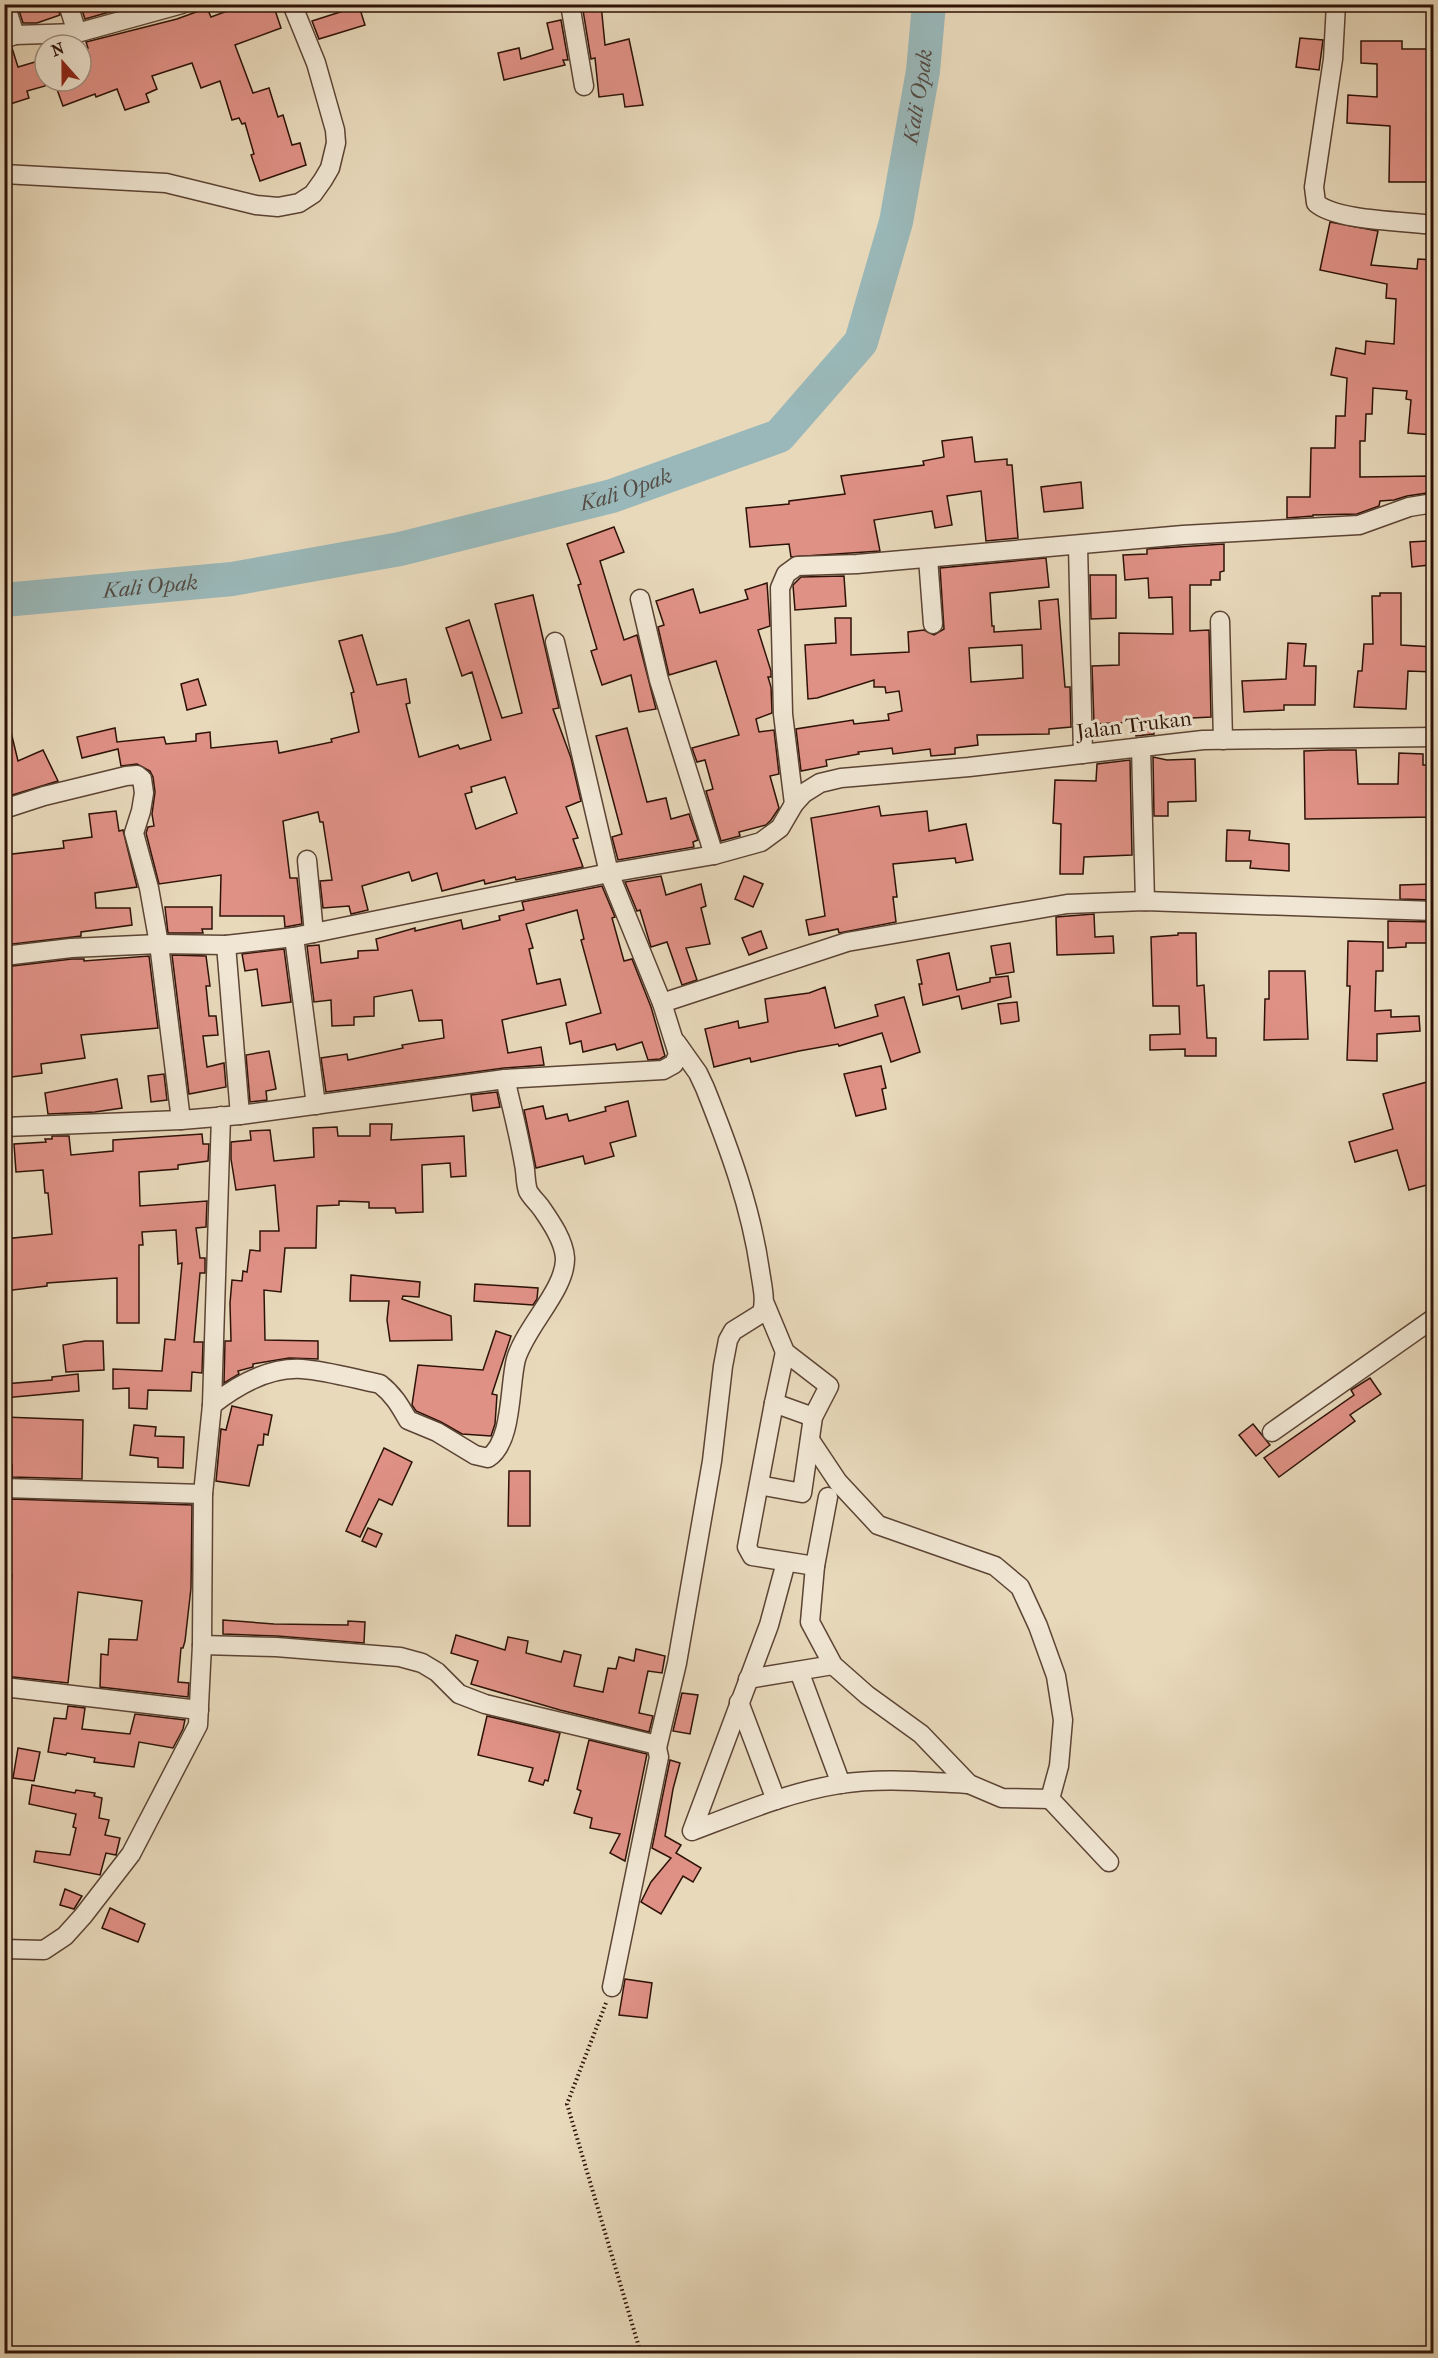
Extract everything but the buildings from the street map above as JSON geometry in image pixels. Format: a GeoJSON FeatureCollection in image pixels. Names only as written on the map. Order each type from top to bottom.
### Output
{"type":"FeatureCollection","features":[{"type":"Feature","properties":{"kind":"street"},"geometry":{"type":"LineString","coordinates":[[5,4],[10,37],[33,36]]}},
{"type":"Feature","properties":{"kind":"street"},"geometry":{"type":"LineString","coordinates":[[68,4],[77,33],[174,6]]}},
{"type":"Feature","properties":{"kind":"street"},"geometry":{"type":"LineString","coordinates":[[4,174],[166,183],[256,205],[278,207],[299,203],[313,194],[324,180],[330,168],[336,143],[335,130],[316,63],[292,4]]}},
{"type":"Feature","properties":{"kind":"street"},"geometry":{"type":"LineString","coordinates":[[570,4],[584,86]]}},
{"type":"Feature","properties":{"kind":"street"},"geometry":{"type":"LineString","coordinates":[[1336,4],[1333,59],[1314,187],[1316,203],[1323,210],[1355,217],[1434,225]]}},
{"type":"Feature","properties":{"kind":"street"},"geometry":{"type":"LineString","coordinates":[[794,804],[783,714],[780,588],[786,574],[797,566],[1078,546],[1183,535],[1359,525],[1409,507],[1434,503]]}},
{"type":"Feature","properties":{"kind":"street"},"geometry":{"type":"LineString","coordinates":[[1078,546],[1083,754]]}},
{"type":"Feature","properties":{"kind":"street"},"geometry":{"type":"LineString","coordinates":[[928,558],[933,624]]}},
{"type":"Feature","properties":{"kind":"street"},"geometry":{"type":"LineString","coordinates":[[640,598],[659,680],[714,855]]}},
{"type":"Feature","properties":{"kind":"street"},"geometry":{"type":"LineString","coordinates":[[1220,621],[1223,740]]}},
{"type":"Feature","properties":{"kind":"street"},"geometry":{"type":"LineString","coordinates":[[4,1126],[181,1120],[316,1105],[505,1079],[663,1070],[674,1064],[678,1054],[662,1003],[609,873],[555,642]]}},
{"type":"Feature","properties":{"kind":"street","name":"Jalan Trukan"},"geometry":{"type":"LineString","coordinates":[[4,956],[71,948],[159,944],[226,945],[294,937],[609,873],[714,855],[761,842],[780,828],[794,804],[804,793],[820,783],[841,778],[969,767],[1203,740],[1434,736]]}},
{"type":"Feature","properties":{"kind":"street"},"geometry":{"type":"LineString","coordinates":[[1141,747],[1144,901]]}},
{"type":"Feature","properties":{"kind":"street"},"geometry":{"type":"LineString","coordinates":[[4,809],[44,796],[126,776],[137,775],[142,779],[141,811],[134,833],[149,888],[159,944],[181,1120]]}},
{"type":"Feature","properties":{"kind":"street"},"geometry":{"type":"LineString","coordinates":[[307,860],[314,933]]}},
{"type":"Feature","properties":{"kind":"street"},"geometry":{"type":"LineString","coordinates":[[662,1003],[847,942],[1067,904],[1144,901],[1434,911]]}},
{"type":"Feature","properties":{"kind":"street"},"geometry":{"type":"LineString","coordinates":[[294,937],[316,1105]]}},
{"type":"Feature","properties":{"kind":"street"},"geometry":{"type":"LineString","coordinates":[[226,945],[240,1114]]}},
{"type":"Feature","properties":{"kind":"street"},"geometry":{"type":"LineString","coordinates":[[673,1037],[698,1073],[729,1149],[744,1193],[758,1257],[765,1304],[785,1352],[829,1386],[813,1417],[802,1493]]}},
{"type":"Feature","properties":{"kind":"street"},"geometry":{"type":"LineString","coordinates":[[212,1405],[230,1390],[264,1376],[283,1370],[302,1369],[380,1384],[402,1407],[408,1420],[437,1432],[475,1455],[488,1458],[494,1454],[500,1447],[506,1427],[516,1361],[521,1345],[561,1278],[565,1256],[541,1208],[528,1192],[525,1165],[505,1079]]}},
{"type":"Feature","properties":{"kind":"street"},"geometry":{"type":"LineString","coordinates":[[4,1949],[44,1950],[65,1936],[83,1916],[131,1854],[198,1725],[202,1645],[202,1494],[212,1405],[221,1116]]}},
{"type":"Feature","properties":{"kind":"street"},"geometry":{"type":"LineString","coordinates":[[612,1987],[659,1757],[657,1748],[676,1663],[712,1461],[728,1340],[733,1331],[762,1313],[765,1304]]}},
{"type":"Feature","properties":{"kind":"street"},"geometry":{"type":"LineString","coordinates":[[1272,1432],[1434,1318]]}},
{"type":"Feature","properties":{"kind":"street"},"geometry":{"type":"LineString","coordinates":[[785,1352],[747,1547],[752,1556],[815,1566]]}},
{"type":"Feature","properties":{"kind":"street"},"geometry":{"type":"LineString","coordinates":[[774,1403],[813,1417]]}},
{"type":"Feature","properties":{"kind":"street"},"geometry":{"type":"LineString","coordinates":[[810,1440],[838,1482],[878,1525],[995,1566],[1020,1587],[1038,1626],[1056,1676],[1063,1720],[1059,1766],[1050,1799]]}},
{"type":"Feature","properties":{"kind":"street"},"geometry":{"type":"LineString","coordinates":[[759,1485],[856,1502]]}},
{"type":"Feature","properties":{"kind":"street"},"geometry":{"type":"LineString","coordinates":[[4,1488],[202,1494]]}},
{"type":"Feature","properties":{"kind":"street"},"geometry":{"type":"LineString","coordinates":[[828,1497],[815,1566],[810,1622],[833,1665],[867,1695],[921,1734],[969,1784]]}},
{"type":"Feature","properties":{"kind":"street"},"geometry":{"type":"LineString","coordinates":[[786,1562],[769,1625],[692,1831],[776,1800],[841,1784],[897,1780],[969,1784],[1002,1798],[1050,1799],[1108,1862]]}},
{"type":"Feature","properties":{"kind":"street"},"geometry":{"type":"LineString","coordinates":[[202,1645],[276,1647],[400,1657],[429,1668],[459,1694],[485,1704],[653,1744],[657,1748]]}},
{"type":"Feature","properties":{"kind":"street"},"geometry":{"type":"LineString","coordinates":[[748,1679],[833,1665]]}},
{"type":"Feature","properties":{"kind":"street"},"geometry":{"type":"LineString","coordinates":[[799,1671],[841,1784]]}},
{"type":"Feature","properties":{"kind":"street"},"geometry":{"type":"LineString","coordinates":[[4,1687],[199,1710]]}},
{"type":"Feature","properties":{"kind":"street"},"geometry":{"type":"LineString","coordinates":[[739,1702],[776,1800]]}},
{"type":"Feature","properties":{"kind":"street"},"geometry":{"type":"LineString","coordinates":[[729,1729],[747,1723]]}},
{"type":"Feature","properties":{"kind":"path"},"geometry":{"type":"LineString","coordinates":[[612,1987],[567,2104],[641,2354]]}},
{"type":"Feature","properties":{"kind":"waterway","name":"Kali Opak"},"geometry":{"type":"LineString","coordinates":[[4,600],[232,579],[400,549],[612,496],[779,436],[861,342],[896,222],[923,71],[929,4]]}}]}
